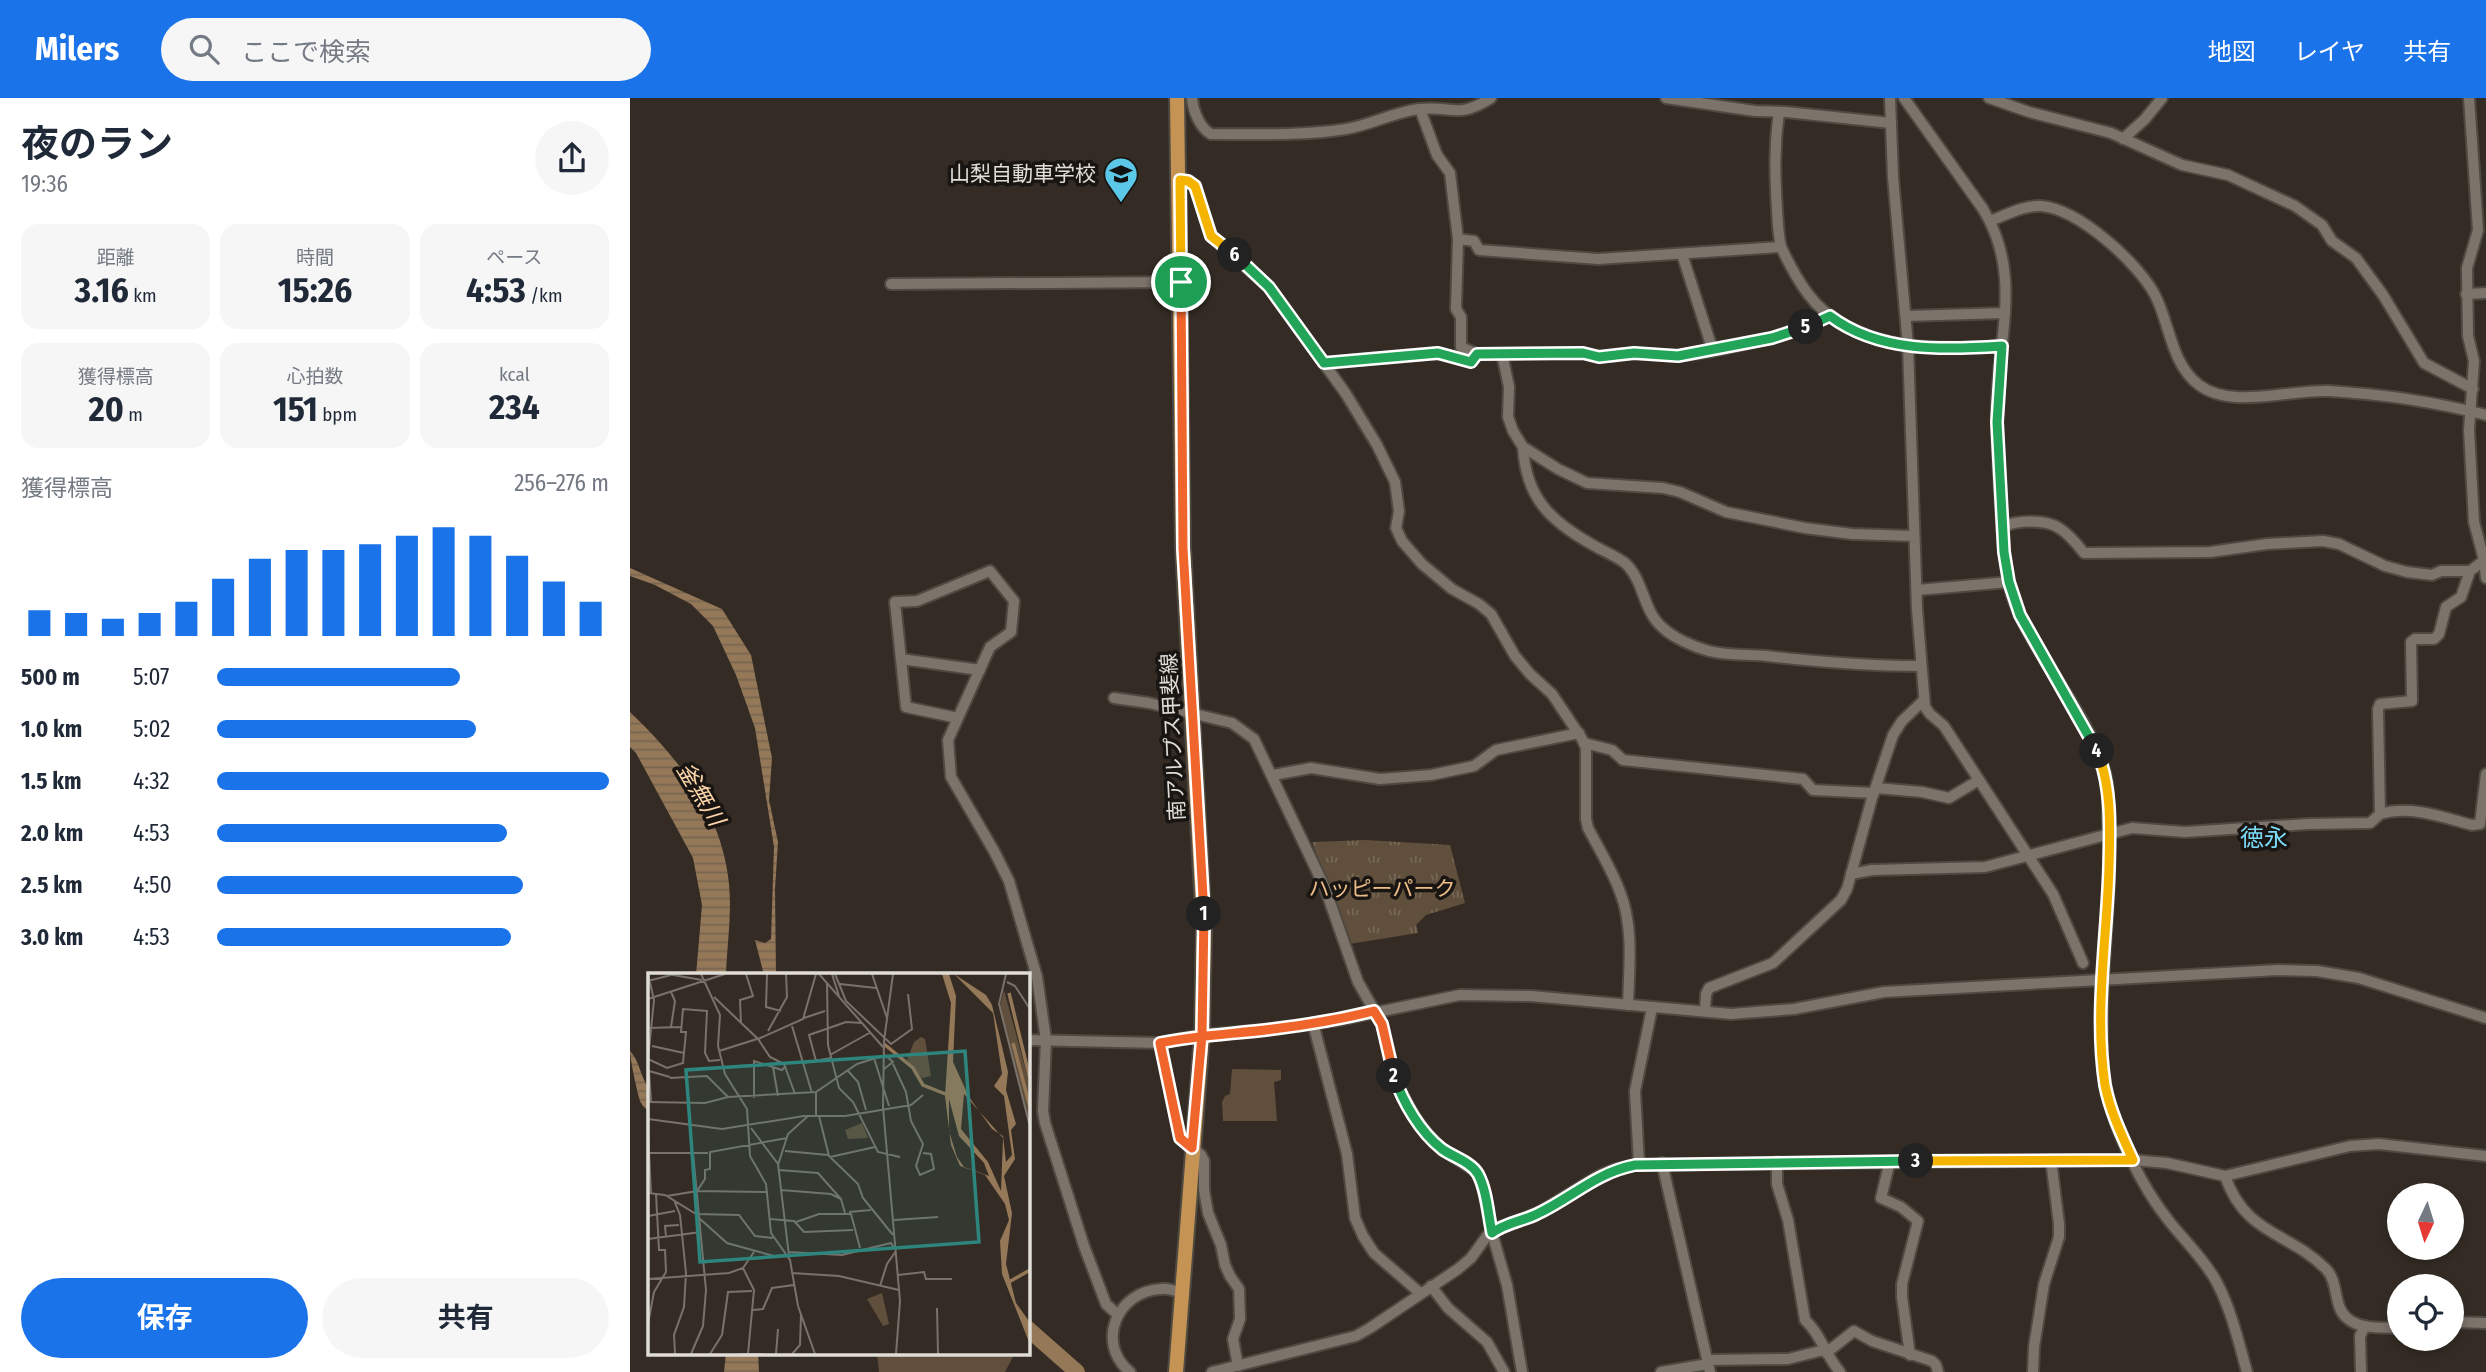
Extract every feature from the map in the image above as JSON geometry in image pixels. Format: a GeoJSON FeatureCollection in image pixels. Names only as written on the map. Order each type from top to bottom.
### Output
{"type":"FeatureCollection","features":[{"type":"Feature","properties":{"kind":"main road","name":"南アルプス甲斐線"},"geometry":{"type":"LineString","coordinates":[[1176,1372],[1202,1035],[1204,904],[1183,548],[1177,106]]}},
{"type":"Feature","properties":{"kind":"street"},"geometry":{"type":"LineString","coordinates":[[1177,106],[1193,103],[1206,131],[1212,134],[1302,133],[1347,129],[1420,109],[1464,111],[1491,98]]}},
{"type":"Feature","properties":{"kind":"street"},"geometry":{"type":"LineString","coordinates":[[1666,98],[1755,111],[1891,123]]}},
{"type":"Feature","properties":{"kind":"street"},"geometry":{"type":"LineString","coordinates":[[1890,98],[1893,177],[1908,346],[1914,536],[1924,700],[1930,714],[1944,726],[2053,894],[2083,963]]}},
{"type":"Feature","properties":{"kind":"street"},"geometry":{"type":"LineString","coordinates":[[1989,98],[2029,113],[2111,133],[2182,165],[2228,175],[2295,206],[2322,225],[2332,241],[2356,258],[2424,363],[2473,389]]}},
{"type":"Feature","properties":{"kind":"street"},"geometry":{"type":"LineString","coordinates":[[2123,139],[2162,98]]}},
{"type":"Feature","properties":{"kind":"street"},"geometry":{"type":"LineString","coordinates":[[2469,98],[2478,230],[2467,268],[2468,336],[2474,361],[2469,429],[2474,522],[2485,559],[2486,578]]}},
{"type":"Feature","properties":{"kind":"street"},"geometry":{"type":"LineString","coordinates":[[1907,99],[1990,221],[2003,254],[2007,288],[1997,422],[2009,582],[2020,615],[2095,745],[2106,776],[2110,834],[2102,981],[2102,1048],[2106,1087],[2113,1112],[2152,1198],[2215,1279],[2235,1326],[2247,1372]]}},
{"type":"Feature","properties":{"kind":"street"},"geometry":{"type":"LineString","coordinates":[[1420,109],[1437,155],[1450,173],[1458,239],[1456,309],[1461,317],[1461,347],[1477,354],[1583,353],[1599,357],[1634,353],[1678,356],[1772,338],[1830,316]]}},
{"type":"Feature","properties":{"kind":"street"},"geometry":{"type":"LineString","coordinates":[[1779,112],[1774,183],[1776,228],[1781,247],[1793,272],[1810,296],[1841,324],[1868,336],[1934,349],[2002,346]]}},
{"type":"Feature","properties":{"kind":"street"},"geometry":{"type":"LineString","coordinates":[[1180,180],[1195,186],[1211,236],[1269,287],[1365,425],[1395,482],[1399,511],[1396,528],[1402,541],[1422,564],[1452,589],[1491,614],[1515,656],[1552,694],[1581,738],[1586,748],[1588,828],[1621,893],[1627,924],[1628,1005]]}},
{"type":"Feature","properties":{"kind":"street"},"geometry":{"type":"LineString","coordinates":[[1990,221],[2026,207],[2054,208],[2107,241],[2136,267],[2155,295],[2175,350],[2187,373],[2196,383],[2221,396],[2327,391],[2379,395],[2486,415]]}},
{"type":"Feature","properties":{"kind":"street"},"geometry":{"type":"LineString","coordinates":[[1458,239],[1474,241],[1479,250],[1583,258],[1781,247]]}},
{"type":"Feature","properties":{"kind":"street"},"geometry":{"type":"LineString","coordinates":[[1682,254],[1713,351]]}},
{"type":"Feature","properties":{"kind":"street"},"geometry":{"type":"LineString","coordinates":[[891,284],[1181,282]]}},
{"type":"Feature","properties":{"kind":"street"},"geometry":{"type":"LineString","coordinates":[[2466,294],[2486,293]]}},
{"type":"Feature","properties":{"kind":"street"},"geometry":{"type":"LineString","coordinates":[[1906,316],[2005,313]]}},
{"type":"Feature","properties":{"kind":"street"},"geometry":{"type":"LineString","coordinates":[[1324,363],[1438,353],[1471,362],[1477,354]]}},
{"type":"Feature","properties":{"kind":"street"},"geometry":{"type":"LineString","coordinates":[[1502,354],[1509,387],[1508,416],[1523,447],[1587,483],[1663,488],[1680,492],[1726,512],[1805,528],[1852,534],[1914,536]]}},
{"type":"Feature","properties":{"kind":"street"},"geometry":{"type":"LineString","coordinates":[[1523,447],[1524,468],[1541,505],[1558,524],[1626,564],[1637,579],[1653,618],[1663,629],[1708,651],[1734,655],[1871,666],[1921,666]]}},
{"type":"Feature","properties":{"kind":"street"},"geometry":{"type":"LineString","coordinates":[[2003,527],[2011,523],[2026,522],[2058,527],[2084,553],[2210,552],[2267,544],[2323,541],[2339,544],[2385,566],[2407,572],[2432,575],[2441,571],[2470,571]]}},
{"type":"Feature","properties":{"kind":"street"},"geometry":{"type":"LineString","coordinates":[[2380,814],[2380,704],[2412,701],[2411,642],[2415,639],[2434,639],[2439,634],[2443,611],[2452,601],[2461,597],[2470,571],[2485,559]]}},
{"type":"Feature","properties":{"kind":"street"},"geometry":{"type":"LineString","coordinates":[[958,718],[906,707],[895,602],[917,601],[990,571],[1012,596],[1015,606],[1011,632],[990,647],[979,670],[958,718],[948,740],[951,777],[1009,881],[1037,977],[1046,1040],[1043,1111],[1045,1124],[1106,1304],[1118,1315]]}},
{"type":"Feature","properties":{"kind":"street"},"geometry":{"type":"LineString","coordinates":[[1917,590],[2009,582]]}},
{"type":"Feature","properties":{"kind":"street"},"geometry":{"type":"LineString","coordinates":[[901,659],[979,670]]}},
{"type":"Feature","properties":{"kind":"street"},"geometry":{"type":"LineString","coordinates":[[1114,698],[1232,723],[1254,739],[1325,888],[1358,982],[1382,1024],[1396,1083],[1415,1118],[1442,1149],[1476,1171],[1483,1186],[1492,1233],[1507,1284],[1522,1372]]}},
{"type":"Feature","properties":{"kind":"street"},"geometry":{"type":"LineString","coordinates":[[1705,1012],[1706,993],[1709,988],[1773,963],[1840,900],[1852,874],[1893,735],[1902,721],[1924,700]]}},
{"type":"Feature","properties":{"kind":"street"},"geometry":{"type":"LineString","coordinates":[[1273,775],[1311,768],[1380,779],[1431,775],[1474,766],[1496,750],[1581,738],[1612,750],[1623,760],[1803,779],[1813,790],[1922,792],[1949,798],[1979,780]]}},
{"type":"Feature","properties":{"kind":"street"},"geometry":{"type":"LineString","coordinates":[[1852,874],[1872,870],[1985,867],[2132,828],[2185,832],[2370,823],[2380,814],[2394,810],[2421,812],[2472,825],[2483,825],[2486,774]]}},
{"type":"Feature","properties":{"kind":"street"},"geometry":{"type":"LineString","coordinates":[[1029,1040],[1160,1043],[1202,1035],[1313,1023],[1471,994],[1531,996],[1731,1014],[1794,1009],[1884,992],[2278,970],[2317,971],[2360,978],[2486,1018]]}},
{"type":"Feature","properties":{"kind":"street"},"geometry":{"type":"LineString","coordinates":[[1639,1164],[1635,1091],[1652,1008]]}},
{"type":"Feature","properties":{"kind":"street"},"geometry":{"type":"LineString","coordinates":[[1313,1023],[1347,1154],[1355,1217],[1374,1253],[1420,1293]]}},
{"type":"Feature","properties":{"kind":"street"},"geometry":{"type":"LineString","coordinates":[[1160,1043],[1180,1138],[1201,1155],[1204,1161],[1204,1190],[1208,1213],[1222,1245],[1230,1276],[1239,1289],[1240,1319],[1233,1339],[1238,1367]]}},
{"type":"Feature","properties":{"kind":"street"},"geometry":{"type":"LineString","coordinates":[[1212,1372],[1356,1336],[1471,1258],[1492,1233],[1540,1212],[1599,1176],[1639,1164],[2133,1160],[2167,1163],[2225,1176],[2350,1146],[2379,1144],[2486,1156]]}},
{"type":"Feature","properties":{"kind":"street"},"geometry":{"type":"LineString","coordinates":[[2033,1372],[2043,1294],[2059,1237],[2051,1160]]}},
{"type":"Feature","properties":{"kind":"street"},"geometry":{"type":"LineString","coordinates":[[1890,1161],[1881,1198],[1902,1207],[1918,1221],[1902,1284],[1910,1355]]}},
{"type":"Feature","properties":{"kind":"street"},"geometry":{"type":"LineString","coordinates":[[1777,1162],[1777,1184],[1788,1220],[1804,1320],[1813,1327],[1825,1352],[1840,1372]]}},
{"type":"Feature","properties":{"kind":"street"},"geometry":{"type":"LineString","coordinates":[[1662,1163],[1709,1365]]}},
{"type":"Feature","properties":{"kind":"street"},"geometry":{"type":"LineString","coordinates":[[2225,1176],[2231,1193],[2245,1214],[2329,1272],[2342,1312],[2347,1319],[2365,1326],[2387,1327]]}},
{"type":"Feature","properties":{"kind":"street"},"geometry":{"type":"LineString","coordinates":[[1431,1286],[1448,1308],[1487,1342],[1504,1372]]}},
{"type":"Feature","properties":{"kind":"street"},"geometry":{"type":"LineString","coordinates":[[1130,1372],[1118,1360],[1113,1350],[1112,1332],[1118,1315],[1129,1301],[1144,1293],[1161,1289],[1183,1293]]}},
{"type":"Feature","properties":{"kind":"street"},"geometry":{"type":"LineString","coordinates":[[2464,1322],[2486,1323]]}},
{"type":"Feature","properties":{"kind":"street"},"geometry":{"type":"LineString","coordinates":[[2361,1372],[2360,1336],[2365,1326]]}},
{"type":"Feature","properties":{"kind":"street"},"geometry":{"type":"LineString","coordinates":[[1661,1372],[1788,1359],[1825,1352],[1854,1331],[1872,1341],[1932,1361],[1938,1372]]}},
{"type":"Feature","properties":{"kind":"green space","name":"ハッピーパーク"},"geometry":{"type":"Polygon","coordinates":[[[1366,840],[1450,845],[1465,903],[1426,915],[1416,925],[1418,933],[1349,944],[1312,842],[1366,840]]]}},
{"type":"Feature","properties":{"kind":"green space"},"geometry":{"type":"Polygon","coordinates":[[[1232,1069],[1281,1070],[1281,1080],[1274,1082],[1277,1121],[1223,1121],[1222,1102],[1225,1096],[1230,1094],[1232,1069]]]}},
{"type":"Feature","properties":{"kind":"green space"},"geometry":{"type":"Polygon","coordinates":[[[877,1354],[1014,1354],[1005,1372],[879,1372],[877,1354]]]}},
{"type":"Feature","properties":{"kind":"shaded area"},"geometry":{"type":"Polygon","coordinates":[[[630,568],[722,609],[751,655],[772,758],[769,800],[778,842],[775,889],[776,973],[763,973],[755,940],[765,943],[771,939],[774,847],[755,728],[736,675],[713,626],[691,604],[655,585],[630,576],[630,568]]]}},
{"type":"Feature","properties":{"kind":"shaded area"},"geometry":{"type":"Polygon","coordinates":[[[630,712],[666,749],[696,789],[718,834],[725,858],[730,895],[726,973],[696,973],[702,905],[693,858],[636,753],[630,747],[630,712]]]}},
{"type":"Feature","properties":{"kind":"shaded area"},"geometry":{"type":"Polygon","coordinates":[[[630,1051],[648,1086],[648,1111],[640,1099],[630,1051]]]}},
{"type":"Feature","properties":{"kind":"shaded area"},"geometry":{"type":"Polygon","coordinates":[[[726,1354],[758,1354],[759,1372],[724,1372],[726,1354]]]}},
{"type":"Feature","properties":{"kind":"waterway"},"geometry":{"type":"LineString","coordinates":[[1029,1330],[1077,1372]]}},
{"type":"Feature","properties":{"kind":"place","name":"山梨自動車学校"},"geometry":{"type":"Point","coordinates":[1121,204]}},
{"type":"Feature","properties":{"kind":"district","name":"徳永"},"geometry":{"type":"Point","coordinates":[2264,838]}},
{"type":"Feature","properties":{"kind":"route"},"geometry":{"type":"LineString","coordinates":[[1181,282],[1180,180],[1195,186],[1211,236],[1269,287],[1324,363],[1438,353],[1471,362],[1477,354],[1583,353],[1599,357],[1634,353],[1678,356],[1772,338],[1830,316],[1868,336],[1908,346],[1961,349],[2002,346],[1997,422],[2004,552],[2009,582],[2020,615],[2095,745],[2106,776],[2110,834],[2102,981],[2102,1048],[2106,1087],[2113,1112],[2133,1160],[1635,1165],[1599,1176],[1540,1212],[1492,1233],[1483,1186],[1476,1171],[1442,1149],[1415,1118],[1391,1070],[1382,1024],[1374,1011],[1339,1020],[1202,1035],[1160,1043],[1180,1138],[1185,1143],[1192,1148],[1202,1035],[1204,928],[1183,548],[1181,282]]}},
{"type":"Feature","properties":{"kind":"water label","name":"釜無川"},"geometry":{"type":"Point","coordinates":[701,794]}}]}
